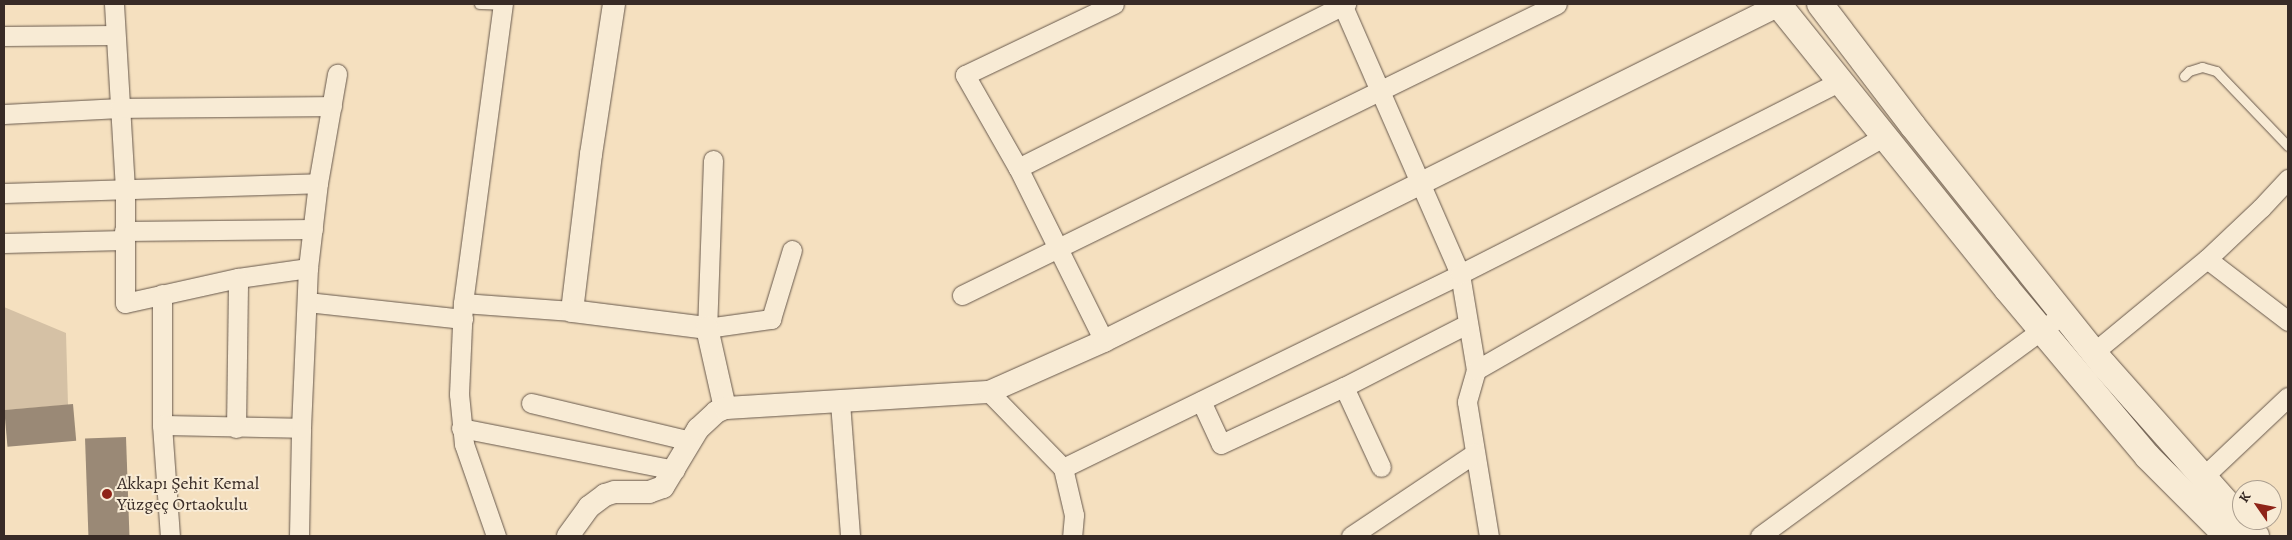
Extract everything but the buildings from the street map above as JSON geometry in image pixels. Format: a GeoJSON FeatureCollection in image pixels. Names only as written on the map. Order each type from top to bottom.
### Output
{"type":"FeatureCollection","features":[{"type":"Feature","properties":{"kind":"main road"},"geometry":{"type":"LineString","coordinates":[[1779,4],[2040,329],[2147,456],[2227,536]]}},
{"type":"Feature","properties":{"kind":"main road"},"geometry":{"type":"LineString","coordinates":[[1820,4],[1913,126],[2094,352],[2256,536]]}},
{"type":"Feature","properties":{"kind":"street"},"geometry":{"type":"LineString","coordinates":[[114,4],[125,189],[125,303],[238,278],[308,268]]}},
{"type":"Feature","properties":{"kind":"street"},"geometry":{"type":"LineString","coordinates":[[496,536],[468,460],[461,428],[459,394],[463,311],[503,4]]}},
{"type":"Feature","properties":{"kind":"street"},"geometry":{"type":"LineString","coordinates":[[572,311],[591,154],[614,4]]}},
{"type":"Feature","properties":{"kind":"street"},"geometry":{"type":"LineString","coordinates":[[1104,341],[1018,168],[965,75],[1114,4]]}},
{"type":"Feature","properties":{"kind":"street"},"geometry":{"type":"LineString","coordinates":[[1018,168],[1343,4],[1419,184],[1460,274],[1476,370],[1467,402],[1489,536]]}},
{"type":"Feature","properties":{"kind":"street"},"geometry":{"type":"LineString","coordinates":[[962,295],[1058,250],[1379,90],[1557,4]]}},
{"type":"Feature","properties":{"kind":"street"},"geometry":{"type":"LineString","coordinates":[[568,536],[596,500],[615,492],[657,490],[663,487],[675,470],[690,441],[706,419],[725,408],[989,392],[1104,341],[1779,4]]}},
{"type":"Feature","properties":{"kind":"street"},"geometry":{"type":"LineString","coordinates":[[4,36],[116,35]]}},
{"type":"Feature","properties":{"kind":"street"},"geometry":{"type":"LineString","coordinates":[[299,536],[301,428],[308,268],[318,183],[337,74]]}},
{"type":"Feature","properties":{"kind":"street"},"geometry":{"type":"LineString","coordinates":[[1063,468],[1460,274],[1840,81]]}},
{"type":"Feature","properties":{"kind":"street"},"geometry":{"type":"LineString","coordinates":[[4,114],[120,108],[332,106]]}},
{"type":"Feature","properties":{"kind":"street"},"geometry":{"type":"LineString","coordinates":[[1476,370],[1884,136]]}},
{"type":"Feature","properties":{"kind":"street"},"geometry":{"type":"LineString","coordinates":[[713,160],[707,328],[725,408]]}},
{"type":"Feature","properties":{"kind":"street"},"geometry":{"type":"LineString","coordinates":[[2094,352],[2206,259],[2261,208],[2288,179]]}},
{"type":"Feature","properties":{"kind":"street"},"geometry":{"type":"LineString","coordinates":[[4,193],[318,183]]}},
{"type":"Feature","properties":{"kind":"street"},"geometry":{"type":"LineString","coordinates":[[4,243],[124,236],[313,229]]}},
{"type":"Feature","properties":{"kind":"street"},"geometry":{"type":"LineString","coordinates":[[307,302],[463,311],[572,311],[707,328],[771,319],[792,250]]}},
{"type":"Feature","properties":{"kind":"street"},"geometry":{"type":"LineString","coordinates":[[2206,259],[2288,321]]}},
{"type":"Feature","properties":{"kind":"street"},"geometry":{"type":"LineString","coordinates":[[236,428],[238,278]]}},
{"type":"Feature","properties":{"kind":"street"},"geometry":{"type":"LineString","coordinates":[[162,294],[162,425],[170,536]]}},
{"type":"Feature","properties":{"kind":"street"},"geometry":{"type":"LineString","coordinates":[[1760,536],[2063,314]]}},
{"type":"Feature","properties":{"kind":"street"},"geometry":{"type":"LineString","coordinates":[[1202,401],[1221,444],[1344,386],[1467,324]]}},
{"type":"Feature","properties":{"kind":"street"},"geometry":{"type":"LineString","coordinates":[[1344,386],[1381,467]]}},
{"type":"Feature","properties":{"kind":"street"},"geometry":{"type":"LineString","coordinates":[[989,392],[1063,468],[1074,515],[1072,536]]}},
{"type":"Feature","properties":{"kind":"street"},"geometry":{"type":"LineString","coordinates":[[2203,478],[2288,397]]}},
{"type":"Feature","properties":{"kind":"street"},"geometry":{"type":"LineString","coordinates":[[840,402],[850,536]]}},
{"type":"Feature","properties":{"kind":"street"},"geometry":{"type":"LineString","coordinates":[[531,403],[690,441]]}},
{"type":"Feature","properties":{"kind":"street"},"geometry":{"type":"LineString","coordinates":[[162,425],[301,428]]}},
{"type":"Feature","properties":{"kind":"street"},"geometry":{"type":"LineString","coordinates":[[461,428],[675,470]]}},
{"type":"Feature","properties":{"kind":"street"},"geometry":{"type":"LineString","coordinates":[[1351,536],[1475,453]]}},
{"type":"Feature","properties":{"kind":"lane"},"geometry":{"type":"LineString","coordinates":[[480,4],[503,4]]}},
{"type":"Feature","properties":{"kind":"lane"},"geometry":{"type":"LineString","coordinates":[[2184,76],[2189,71],[2202,67],[2216,71],[2288,146]]}},
{"type":"Feature","properties":{"kind":"shaded area"},"geometry":{"type":"Polygon","coordinates":[[[4,307],[66,333],[68,405],[4,410],[4,307]]]}},
{"type":"Feature","properties":{"kind":"place","name":"Akkapı Şehit Kemal Yüzgeç Ortaokulu"},"geometry":{"type":"Point","coordinates":[107,494]}}]}
